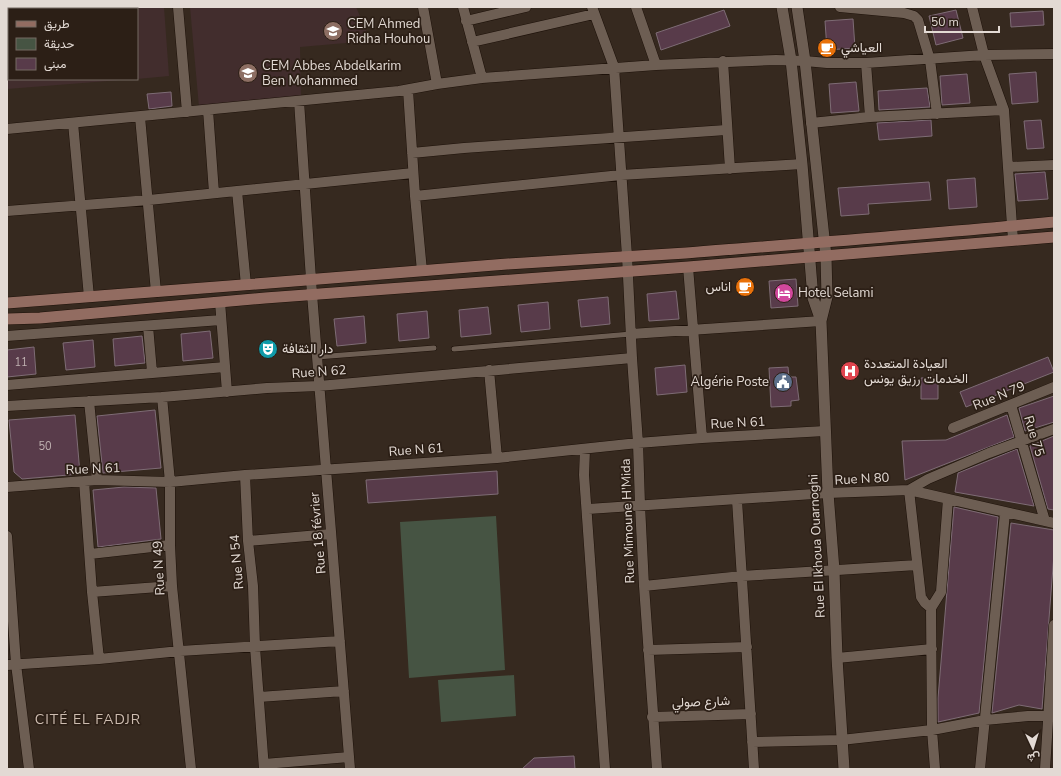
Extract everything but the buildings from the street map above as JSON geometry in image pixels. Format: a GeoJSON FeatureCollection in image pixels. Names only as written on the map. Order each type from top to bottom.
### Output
{"type":"FeatureCollection","features":[{"type":"Feature","properties":{"kind":"main road"},"geometry":{"type":"LineString","coordinates":[[7,303],[808,242],[920,235],[1054,222]]}},
{"type":"Feature","properties":{"kind":"main road"},"geometry":{"type":"LineString","coordinates":[[920,235],[921,248]]}},
{"type":"Feature","properties":{"kind":"main road"},"geometry":{"type":"LineString","coordinates":[[7,319],[40,318],[312,294],[688,267],[1054,237]]}},
{"type":"Feature","properties":{"kind":"street"},"geometry":{"type":"LineString","coordinates":[[178,7],[187,112]]}},
{"type":"Feature","properties":{"kind":"street"},"geometry":{"type":"LineString","coordinates":[[423,7],[437,84]]}},
{"type":"Feature","properties":{"kind":"street"},"geometry":{"type":"LineString","coordinates":[[463,7],[482,78]]}},
{"type":"Feature","properties":{"kind":"street"},"geometry":{"type":"LineString","coordinates":[[466,20],[526,7]]}},
{"type":"Feature","properties":{"kind":"street"},"geometry":{"type":"LineString","coordinates":[[636,7],[656,65]]}},
{"type":"Feature","properties":{"kind":"street"},"geometry":{"type":"LineString","coordinates":[[782,7],[791,60],[802,164],[813,298],[821,321]]}},
{"type":"Feature","properties":{"kind":"street"},"geometry":{"type":"LineString","coordinates":[[797,7],[805,61],[826,256],[827,297],[821,321]]}},
{"type":"Feature","properties":{"kind":"street"},"geometry":{"type":"LineString","coordinates":[[840,7],[904,13],[914,16],[920,24],[930,60],[938,114]]}},
{"type":"Feature","properties":{"kind":"street"},"geometry":{"type":"LineString","coordinates":[[972,7],[984,55],[1004,110],[1013,240]]}},
{"type":"Feature","properties":{"kind":"street"},"geometry":{"type":"LineString","coordinates":[[472,42],[593,10]]}},
{"type":"Feature","properties":{"kind":"street","name":"Rue Mimoune H'Mida"},"geometry":{"type":"LineString","coordinates":[[593,10],[614,67],[638,443],[644,586],[652,717],[657,769]]}},
{"type":"Feature","properties":{"kind":"street"},"geometry":{"type":"LineString","coordinates":[[7,129],[408,90],[437,84],[482,78],[614,67],[791,60],[826,64],[866,63],[930,60],[984,55],[1054,54]]}},
{"type":"Feature","properties":{"kind":"street"},"geometry":{"type":"LineString","coordinates":[[723,62],[726,130],[730,169]]}},
{"type":"Feature","properties":{"kind":"street"},"geometry":{"type":"LineString","coordinates":[[866,63],[870,117]]}},
{"type":"Feature","properties":{"kind":"street"},"geometry":{"type":"LineString","coordinates":[[408,90],[422,271]]}},
{"type":"Feature","properties":{"kind":"street","name":"Rue 18 février"},"geometry":{"type":"LineString","coordinates":[[298,101],[350,769]]}},
{"type":"Feature","properties":{"kind":"street"},"geometry":{"type":"LineString","coordinates":[[208,110],[214,193]]}},
{"type":"Feature","properties":{"kind":"street"},"geometry":{"type":"LineString","coordinates":[[811,123],[870,117],[1004,110]]}},
{"type":"Feature","properties":{"kind":"street"},"geometry":{"type":"LineString","coordinates":[[140,117],[149,200],[156,292]]}},
{"type":"Feature","properties":{"kind":"street"},"geometry":{"type":"LineString","coordinates":[[74,123],[89,297]]}},
{"type":"Feature","properties":{"kind":"street"},"geometry":{"type":"LineString","coordinates":[[412,153],[726,130]]}},
{"type":"Feature","properties":{"kind":"street"},"geometry":{"type":"LineString","coordinates":[[415,196],[621,175],[802,164]]}},
{"type":"Feature","properties":{"kind":"street"},"geometry":{"type":"LineString","coordinates":[[1008,167],[1054,165]]}},
{"type":"Feature","properties":{"kind":"street"},"geometry":{"type":"LineString","coordinates":[[7,211],[149,200],[414,173]]}},
{"type":"Feature","properties":{"kind":"street"},"geometry":{"type":"LineString","coordinates":[[237,191],[246,285]]}},
{"type":"Feature","properties":{"kind":"street"},"geometry":{"type":"LineString","coordinates":[[688,267],[702,438]]}},
{"type":"Feature","properties":{"kind":"street"},"geometry":{"type":"LineString","coordinates":[[220,302],[227,392]]}},
{"type":"Feature","properties":{"kind":"street"},"geometry":{"type":"LineString","coordinates":[[7,336],[221,320]]}},
{"type":"Feature","properties":{"kind":"street"},"geometry":{"type":"LineString","coordinates":[[631,334],[821,321]]}},
{"type":"Feature","properties":{"kind":"street","name":"Rue EI Ikhoua Ouarnoghi"},"geometry":{"type":"LineString","coordinates":[[821,321],[828,493],[834,570],[841,740],[844,769]]}},
{"type":"Feature","properties":{"kind":"street"},"geometry":{"type":"LineString","coordinates":[[148,326],[152,372]]}},
{"type":"Feature","properties":{"kind":"street","name":"Rue N 62"},"geometry":{"type":"LineString","coordinates":[[7,406],[162,397],[267,388],[319,386],[632,358]]}},
{"type":"Feature","properties":{"kind":"street"},"geometry":{"type":"LineString","coordinates":[[7,385],[224,367]]}},
{"type":"Feature","properties":{"kind":"street"},"geometry":{"type":"LineString","coordinates":[[489,370],[496,458]]}},
{"type":"Feature","properties":{"kind":"street","name":"Rue N 79"},"geometry":{"type":"LineString","coordinates":[[953,428],[1054,387]]}},
{"type":"Feature","properties":{"kind":"street","name":"Rue N 49"},"geometry":{"type":"LineString","coordinates":[[162,397],[170,482],[170,545],[172,586],[180,651],[191,769]]}},
{"type":"Feature","properties":{"kind":"street"},"geometry":{"type":"LineString","coordinates":[[89,401],[97,480]]}},
{"type":"Feature","properties":{"kind":"street","name":"Rue 75"},"geometry":{"type":"LineString","coordinates":[[1011,405],[1050,522]]}},
{"type":"Feature","properties":{"kind":"street","name":"Rue N 80"},"geometry":{"type":"LineString","coordinates":[[588,509],[828,493],[909,490],[945,472],[1054,429]]}},
{"type":"Feature","properties":{"kind":"street","name":"Rue N 61"},"geometry":{"type":"LineString","coordinates":[[7,487],[97,480],[170,482],[326,469],[496,458],[638,443],[702,438],[825,431]]}},
{"type":"Feature","properties":{"kind":"street"},"geometry":{"type":"LineString","coordinates":[[585,449],[584,475],[588,509],[605,769]]}},
{"type":"Feature","properties":{"kind":"street","name":"Rue N 54"},"geometry":{"type":"LineString","coordinates":[[245,475],[248,541],[253,586],[255,647],[264,767]]}},
{"type":"Feature","properties":{"kind":"street"},"geometry":{"type":"LineString","coordinates":[[84,481],[92,592],[99,659]]}},
{"type":"Feature","properties":{"kind":"street"},"geometry":{"type":"LineString","coordinates":[[931,608],[921,597],[909,490],[1050,522]]}},
{"type":"Feature","properties":{"kind":"street"},"geometry":{"type":"LineString","coordinates":[[934,769],[932,730],[931,608],[940,592],[948,499]]}},
{"type":"Feature","properties":{"kind":"street"},"geometry":{"type":"LineString","coordinates":[[737,500],[754,769]]}},
{"type":"Feature","properties":{"kind":"street"},"geometry":{"type":"LineString","coordinates":[[980,769],[1005,513]]}},
{"type":"Feature","properties":{"kind":"street"},"geometry":{"type":"LineString","coordinates":[[248,541],[331,534]]}},
{"type":"Feature","properties":{"kind":"street"},"geometry":{"type":"LineString","coordinates":[[7,536],[11,665],[29,769]]}},
{"type":"Feature","properties":{"kind":"street"},"geometry":{"type":"LineString","coordinates":[[90,554],[170,545]]}},
{"type":"Feature","properties":{"kind":"street"},"geometry":{"type":"LineString","coordinates":[[644,586],[742,576],[918,565]]}},
{"type":"Feature","properties":{"kind":"street"},"geometry":{"type":"LineString","coordinates":[[92,592],[172,586]]}},
{"type":"Feature","properties":{"kind":"street"},"geometry":{"type":"LineString","coordinates":[[1045,769],[1047,716],[1054,625]]}},
{"type":"Feature","properties":{"kind":"street"},"geometry":{"type":"LineString","coordinates":[[11,665],[340,640]]}},
{"type":"Feature","properties":{"kind":"street"},"geometry":{"type":"LineString","coordinates":[[648,650],[747,648]]}},
{"type":"Feature","properties":{"kind":"street"},"geometry":{"type":"LineString","coordinates":[[837,658],[932,649]]}},
{"type":"Feature","properties":{"kind":"street"},"geometry":{"type":"LineString","coordinates":[[259,697],[344,691]]}},
{"type":"Feature","properties":{"kind":"street","name":"شارع صولي"},"geometry":{"type":"LineString","coordinates":[[652,717],[751,714]]}},
{"type":"Feature","properties":{"kind":"street"},"geometry":{"type":"LineString","coordinates":[[752,742],[841,740],[932,730],[985,720],[1028,716],[1047,716]]}},
{"type":"Feature","properties":{"kind":"street"},"geometry":{"type":"LineString","coordinates":[[264,767],[349,758]]}},
{"type":"Feature","properties":{"kind":"lane"},"geometry":{"type":"LineString","coordinates":[[454,349],[631,334]]}},
{"type":"Feature","properties":{"kind":"lane"},"geometry":{"type":"LineString","coordinates":[[317,357],[434,348]]}},
{"type":"Feature","properties":{"kind":"shaded area"},"geometry":{"type":"Polygon","coordinates":[[[7,7],[164,7],[169,76],[138,79],[138,8],[8,8],[8,80],[120,80],[7,89],[7,7]]]}},
{"type":"Feature","properties":{"kind":"shaded area","name":"CEM Abbes Abdelkarim Ben Mohammed"},"geometry":{"type":"Polygon","coordinates":[[[190,7],[356,7],[369,37],[357,42],[300,47],[301,99],[199,107],[190,7]]]}},
{"type":"Feature","properties":{"kind":"green space"},"geometry":{"type":"Polygon","coordinates":[[[496,516],[505,670],[409,678],[400,522],[496,516]]]}},
{"type":"Feature","properties":{"kind":"green space"},"geometry":{"type":"Polygon","coordinates":[[[514,675],[516,716],[441,722],[438,680],[514,675]]]}},
{"type":"Feature","properties":{"kind":"place","name":"CEM Ahmed Ridha Houhou"},"geometry":{"type":"Point","coordinates":[333,31]}},
{"type":"Feature","properties":{"kind":"place","name":"العياشي"},"geometry":{"type":"Point","coordinates":[827,48]}},
{"type":"Feature","properties":{"kind":"place","name":"CEM Abbes Abdelkarim Ben Mohammed"},"geometry":{"type":"Point","coordinates":[248,73]}},
{"type":"Feature","properties":{"kind":"place","name":"اناس"},"geometry":{"type":"Point","coordinates":[745,287]}},
{"type":"Feature","properties":{"kind":"place","name":"Hotel Selami"},"geometry":{"type":"Point","coordinates":[784,293]}},
{"type":"Feature","properties":{"kind":"place","name":"دار الثقافة"},"geometry":{"type":"Point","coordinates":[268,349]}},
{"type":"Feature","properties":{"kind":"place","name":"العيادة المتعددة الخدمات رزيق يونس"},"geometry":{"type":"Point","coordinates":[850,371]}},
{"type":"Feature","properties":{"kind":"place","name":"Algérie Poste"},"geometry":{"type":"Point","coordinates":[783,382]}},
{"type":"Feature","properties":{"kind":"district","name":"CITÉ EL FADJR"},"geometry":{"type":"Point","coordinates":[88,719]}}]}
